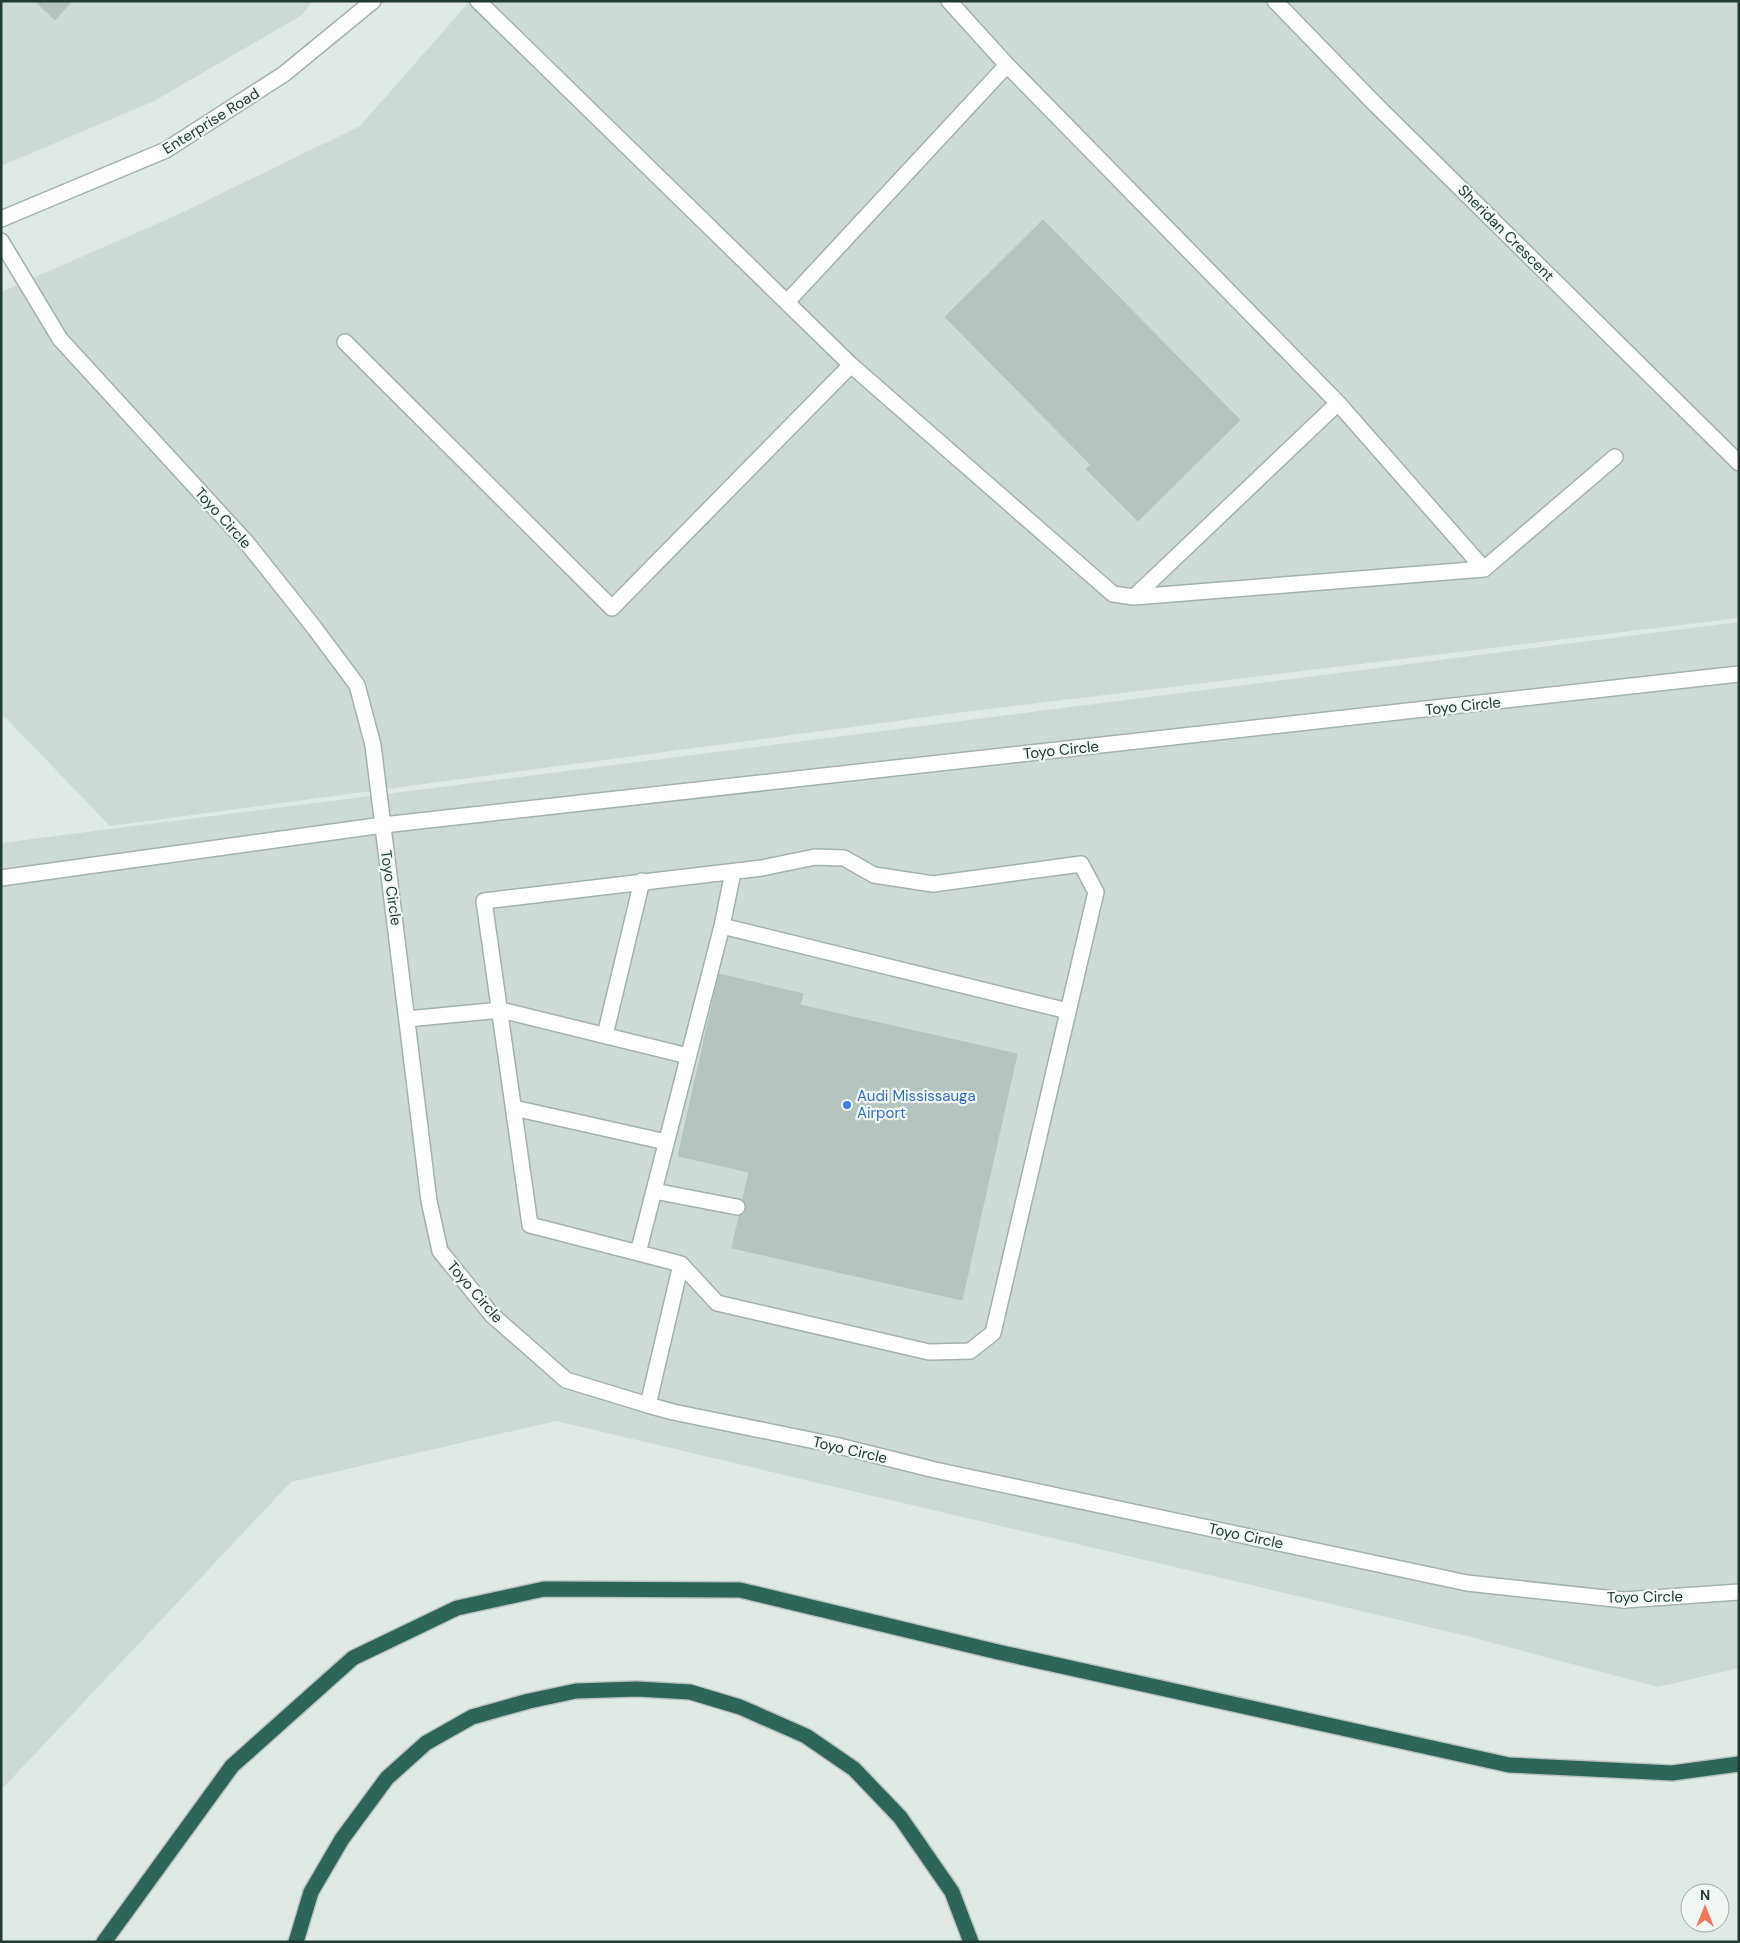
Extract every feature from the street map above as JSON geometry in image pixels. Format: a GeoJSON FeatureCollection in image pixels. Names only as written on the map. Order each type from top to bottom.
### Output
{"type":"FeatureCollection","features":[{"type":"Feature","properties":{"kind":"highway"},"geometry":{"type":"LineString","coordinates":[[104,1942],[232,1766],[353,1658],[457,1608],[544,1589],[740,1590],[998,1652],[1509,1766],[1672,1773],[1739,1764]]}},
{"type":"Feature","properties":{"kind":"highway"},"geometry":{"type":"LineString","coordinates":[[296,1942],[311,1892],[342,1838],[388,1778],[426,1743],[472,1717],[529,1701],[576,1691],[637,1689],[690,1692],[740,1707],[806,1736],[854,1768],[900,1817],[952,1892],[971,1942]]}},
{"type":"Feature","properties":{"kind":"street","name":"Enterprise Road"},"geometry":{"type":"LineString","coordinates":[[1,219],[166,150],[284,74],[373,1]]}},
{"type":"Feature","properties":{"kind":"street"},"geometry":{"type":"LineString","coordinates":[[478,1],[851,365],[1113,594],[1134,596],[1484,569],[1614,456]]}},
{"type":"Feature","properties":{"kind":"street"},"geometry":{"type":"LineString","coordinates":[[949,1],[1007,65],[1338,403],[1484,569]]}},
{"type":"Feature","properties":{"kind":"street","name":"Sheridan Crescent"},"geometry":{"type":"LineString","coordinates":[[1275,1],[1375,104],[1739,463]]}},
{"type":"Feature","properties":{"kind":"street"},"geometry":{"type":"LineString","coordinates":[[787,302],[1007,65]]}},
{"type":"Feature","properties":{"kind":"street","name":"Toyo Circle"},"geometry":{"type":"LineString","coordinates":[[1,241],[60,339],[247,543],[357,685],[373,745],[429,1201],[440,1251],[492,1315],[566,1380],[673,1412],[835,1445],[935,1470],[1467,1583],[1624,1600],[1739,1592]]}},
{"type":"Feature","properties":{"kind":"street"},"geometry":{"type":"LineString","coordinates":[[345,342],[612,608],[851,365]]}},
{"type":"Feature","properties":{"kind":"street"},"geometry":{"type":"LineString","coordinates":[[1134,596],[1338,403]]}},
{"type":"Feature","properties":{"kind":"street","name":"Toyo Circle"},"geometry":{"type":"LineString","coordinates":[[1,878],[382,825],[1739,674]]}},
{"type":"Feature","properties":{"kind":"street"},"geometry":{"type":"LineString","coordinates":[[815,857],[844,858],[874,875],[933,884],[1081,864],[1096,892],[993,1333],[970,1351],[930,1352],[717,1303],[681,1264],[530,1225],[501,1010],[484,901],[642,881],[733,872],[815,857]]}},
{"type":"Feature","properties":{"kind":"street"},"geometry":{"type":"LineString","coordinates":[[638,1252],[722,926],[733,872]]}},
{"type":"Feature","properties":{"kind":"street"},"geometry":{"type":"LineString","coordinates":[[605,1035],[642,881]]}},
{"type":"Feature","properties":{"kind":"street"},"geometry":{"type":"LineString","coordinates":[[722,926],[1068,1011]]}},
{"type":"Feature","properties":{"kind":"street"},"geometry":{"type":"LineString","coordinates":[[407,1019],[501,1010],[688,1056]]}},
{"type":"Feature","properties":{"kind":"street"},"geometry":{"type":"LineString","coordinates":[[514,1108],[666,1142]]}},
{"type":"Feature","properties":{"kind":"street"},"geometry":{"type":"LineString","coordinates":[[654,1191],[736,1207]]}},
{"type":"Feature","properties":{"kind":"street"},"geometry":{"type":"LineString","coordinates":[[648,1405],[681,1264]]}},
{"type":"Feature","properties":{"kind":"shaded area"},"geometry":{"type":"Polygon","coordinates":[[[1,1],[313,1],[302,15],[154,101],[1,166],[1,1]]]}},
{"type":"Feature","properties":{"kind":"shaded area"},"geometry":{"type":"Polygon","coordinates":[[[470,1],[1739,1],[1739,618],[956,713],[110,826],[1,713],[1,292],[177,215],[360,126],[470,1]]]}},
{"type":"Feature","properties":{"kind":"shaded area"},"geometry":{"type":"Polygon","coordinates":[[[1739,622],[1739,1668],[1658,1687],[1471,1637],[556,1421],[291,1482],[1,1790],[1,843],[1739,622]]]}},
{"type":"Feature","properties":{"kind":"building"},"geometry":{"type":"Polygon","coordinates":[[[35,1],[72,1],[55,20],[35,1]]]}},
{"type":"Feature","properties":{"kind":"building"},"geometry":{"type":"Polygon","coordinates":[[[1043,220],[1240,420],[1138,521],[1086,469],[1091,465],[945,317],[1043,220]]]}},
{"type":"Feature","properties":{"kind":"building","name":"Audi Mississauga Airport"},"geometry":{"type":"Polygon","coordinates":[[[719,974],[803,994],[800,1005],[1017,1054],[962,1300],[732,1248],[749,1172],[678,1156],[719,974]]]}},
{"type":"Feature","properties":{"kind":"place","name":"Audi Mississauga Airport"},"geometry":{"type":"Point","coordinates":[847,1105]}}]}
